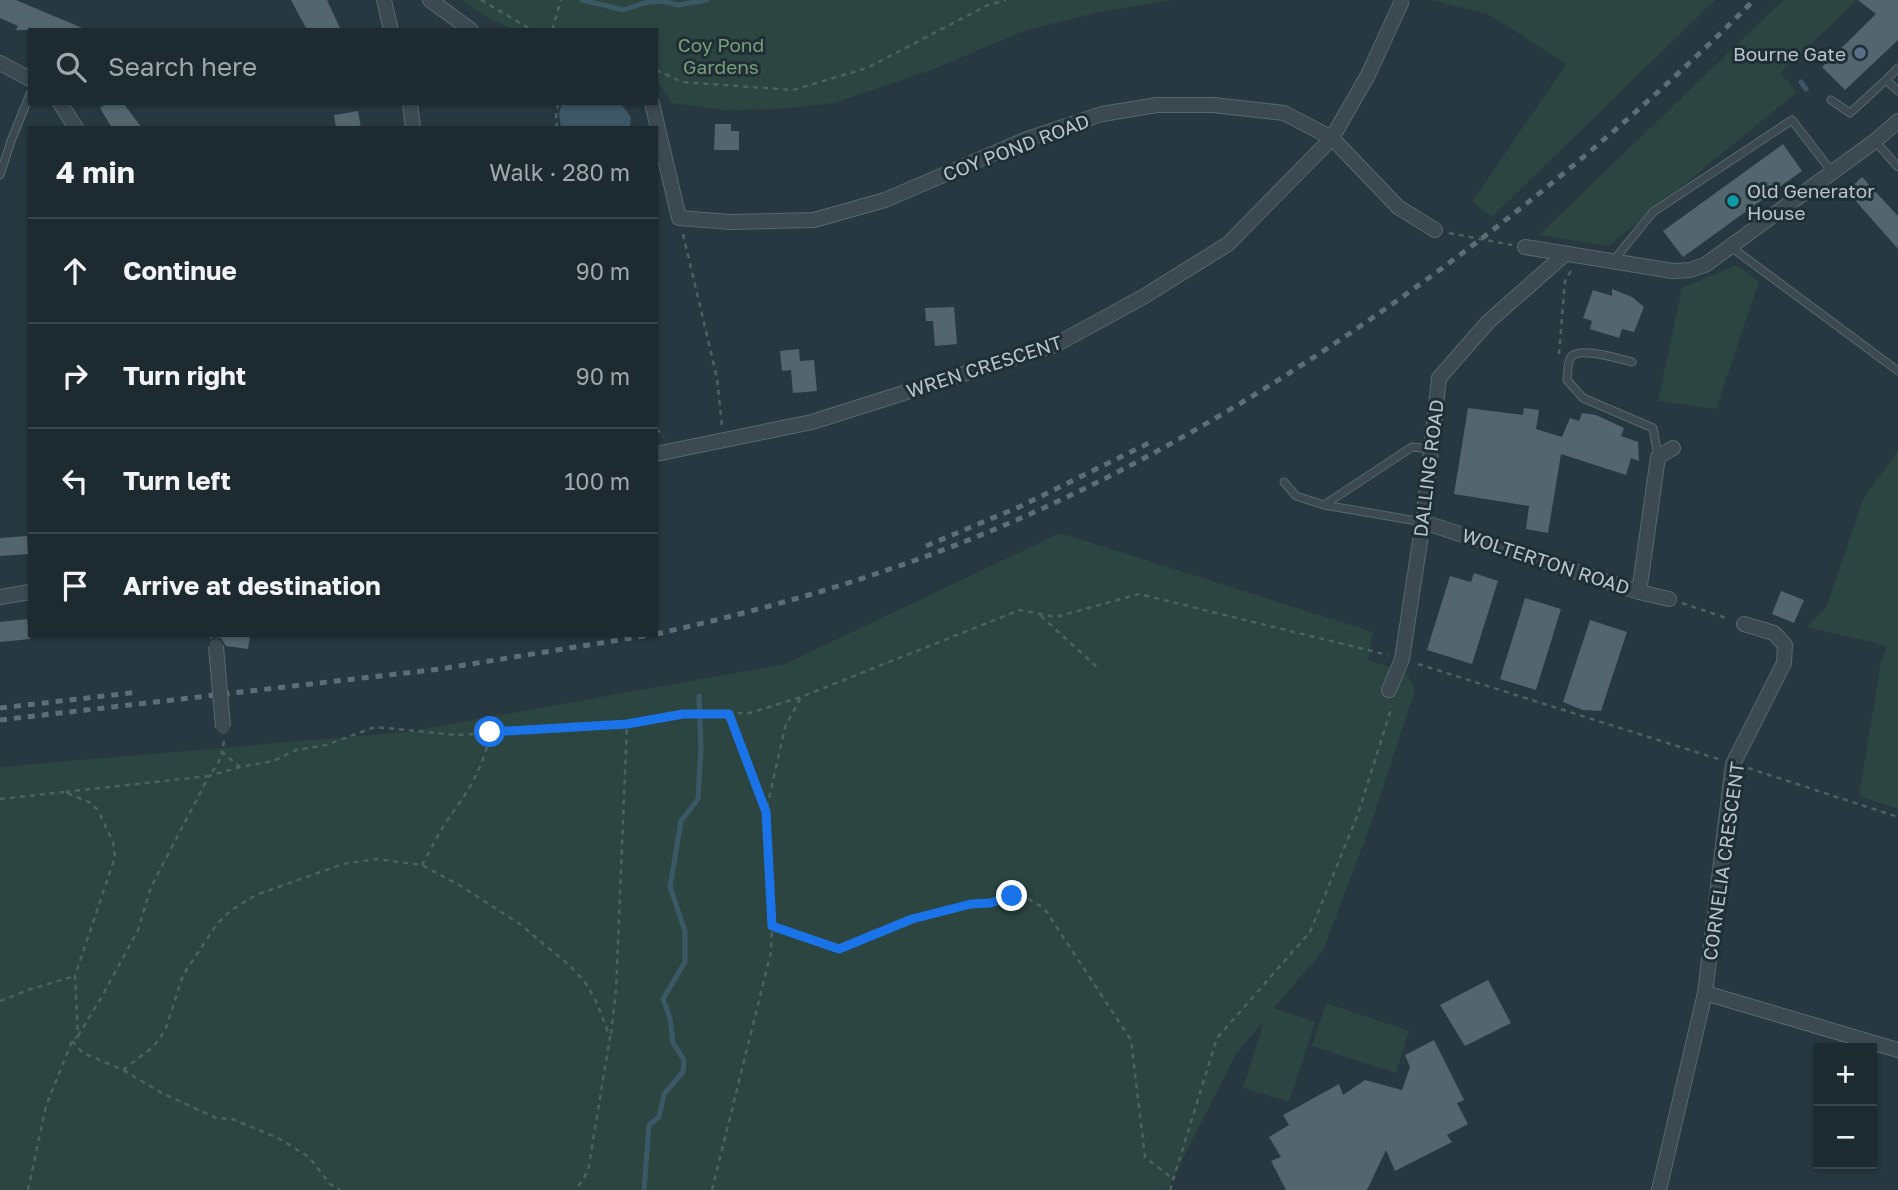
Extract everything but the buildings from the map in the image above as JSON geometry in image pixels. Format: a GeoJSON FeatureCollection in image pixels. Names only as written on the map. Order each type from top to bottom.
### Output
{"type":"FeatureCollection","features":[{"type":"Feature","properties":{"kind":"street"},"geometry":{"type":"LineString","coordinates":[[384,0],[391,28]]}},
{"type":"Feature","properties":{"kind":"street"},"geometry":{"type":"LineString","coordinates":[[430,0],[468,28]]}},
{"type":"Feature","properties":{"kind":"street","name":"WREN CRESCENT"},"geometry":{"type":"LineString","coordinates":[[658,454],[812,422],[1055,345],[1143,297],[1228,244],[1332,138],[1368,75],[1401,3]]}},
{"type":"Feature","properties":{"kind":"street"},"geometry":{"type":"LineString","coordinates":[[0,63],[28,78]]}},
{"type":"Feature","properties":{"kind":"street","name":"COY POND ROAD"},"geometry":{"type":"LineString","coordinates":[[679,218],[731,222],[814,220],[886,200],[1027,139],[1102,114],[1157,104],[1213,104],[1284,113],[1332,138],[1398,206],[1435,230]]}},
{"type":"Feature","properties":{"kind":"street"},"geometry":{"type":"LineString","coordinates":[[61,105],[75,126]]}},
{"type":"Feature","properties":{"kind":"street"},"geometry":{"type":"LineString","coordinates":[[410,105],[413,126]]}},
{"type":"Feature","properties":{"kind":"street"},"geometry":{"type":"LineString","coordinates":[[652,105],[657,126]]}},
{"type":"Feature","properties":{"kind":"street"},"geometry":{"type":"LineString","coordinates":[[1525,247],[1674,271],[1690,270],[1704,265],[1730,247],[1875,141],[1898,121]]}},
{"type":"Feature","properties":{"kind":"street"},"geometry":{"type":"LineString","coordinates":[[658,129],[679,218]]}},
{"type":"Feature","properties":{"kind":"street","name":"DALLING ROAD"},"geometry":{"type":"LineString","coordinates":[[1389,690],[1402,659],[1423,522],[1438,377],[1488,322],[1572,255]]}},
{"type":"Feature","properties":{"kind":"street"},"geometry":{"type":"LineString","coordinates":[[1639,592],[1658,457],[1673,449]]}},
{"type":"Feature","properties":{"kind":"street","name":"WOLTERTON ROAD"},"geometry":{"type":"LineString","coordinates":[[1423,522],[1639,592],[1675,601]]}},
{"type":"Feature","properties":{"kind":"street"},"geometry":{"type":"LineString","coordinates":[[0,597],[28,592]]}},
{"type":"Feature","properties":{"kind":"street","name":"CORNELIA CRESCENT"},"geometry":{"type":"LineString","coordinates":[[1659,1190],[1705,993],[1733,764],[1784,663],[1785,645],[1774,633],[1744,624]]}},
{"type":"Feature","properties":{"kind":"street"},"geometry":{"type":"LineString","coordinates":[[214,641],[224,731]]}},
{"type":"Feature","properties":{"kind":"street"},"geometry":{"type":"LineString","coordinates":[[1705,993],[1898,1050]]}},
{"type":"Feature","properties":{"kind":"lane"},"geometry":{"type":"LineString","coordinates":[[1831,100],[1850,113],[1898,68]]}},
{"type":"Feature","properties":{"kind":"lane"},"geometry":{"type":"LineString","coordinates":[[1886,80],[1898,91]]}},
{"type":"Feature","properties":{"kind":"lane"},"geometry":{"type":"LineString","coordinates":[[0,175],[10,141],[28,99]]}},
{"type":"Feature","properties":{"kind":"lane"},"geometry":{"type":"LineString","coordinates":[[1613,261],[1653,212],[1792,120],[1832,172]]}},
{"type":"Feature","properties":{"kind":"lane"},"geometry":{"type":"LineString","coordinates":[[1875,141],[1898,167]]}},
{"type":"Feature","properties":{"kind":"lane"},"geometry":{"type":"LineString","coordinates":[[1730,247],[1898,371]]}},
{"type":"Feature","properties":{"kind":"lane"},"geometry":{"type":"LineString","coordinates":[[1632,362],[1583,351],[1569,359],[1567,380],[1583,398],[1653,428],[1658,457]]}},
{"type":"Feature","properties":{"kind":"lane"},"geometry":{"type":"LineString","coordinates":[[1324,505],[1412,447],[1432,449]]}},
{"type":"Feature","properties":{"kind":"lane"},"geometry":{"type":"LineString","coordinates":[[1284,482],[1296,496],[1324,505],[1423,522]]}},
{"type":"Feature","properties":{"kind":"path"},"geometry":{"type":"LineString","coordinates":[[481,0],[529,28]]}},
{"type":"Feature","properties":{"kind":"path"},"geometry":{"type":"LineString","coordinates":[[553,28],[561,0]]}},
{"type":"Feature","properties":{"kind":"path"},"geometry":{"type":"LineString","coordinates":[[658,72],[682,82],[793,90],[867,68],[988,5],[1006,0]]}},
{"type":"Feature","properties":{"kind":"path"},"geometry":{"type":"LineString","coordinates":[[558,105],[558,126]]}},
{"type":"Feature","properties":{"kind":"path"},"geometry":{"type":"LineString","coordinates":[[679,218],[717,378],[724,440]]}},
{"type":"Feature","properties":{"kind":"path"},"geometry":{"type":"LineString","coordinates":[[1435,230],[1525,247]]}},
{"type":"Feature","properties":{"kind":"path"},"geometry":{"type":"LineString","coordinates":[[1567,380],[1558,362],[1564,295],[1572,255]]}},
{"type":"Feature","properties":{"kind":"path"},"geometry":{"type":"LineString","coordinates":[[658,431],[668,439]]}},
{"type":"Feature","properties":{"kind":"path"},"geometry":{"type":"LineString","coordinates":[[0,799],[209,776],[273,761],[296,750],[326,745],[375,727],[457,736],[627,724],[683,714],[750,713],[801,697],[1020,610],[1056,617],[1139,594],[1375,651]]}},
{"type":"Feature","properties":{"kind":"path"},"geometry":{"type":"LineString","coordinates":[[1675,601],[1744,624]]}},
{"type":"Feature","properties":{"kind":"path"},"geometry":{"type":"LineString","coordinates":[[1039,614],[1099,669]]}},
{"type":"Feature","properties":{"kind":"path"},"geometry":{"type":"LineString","coordinates":[[1402,659],[1898,817]]}},
{"type":"Feature","properties":{"kind":"path"},"geometry":{"type":"LineString","coordinates":[[1170,1190],[1217,1038],[1310,932],[1359,814],[1393,702],[1389,690]]}},
{"type":"Feature","properties":{"kind":"path"},"geometry":{"type":"LineString","coordinates":[[712,1190],[771,952],[766,812],[785,727],[801,697]]}},
{"type":"Feature","properties":{"kind":"path"},"geometry":{"type":"LineString","coordinates":[[729,714],[766,812]]}},
{"type":"Feature","properties":{"kind":"path"},"geometry":{"type":"LineString","coordinates":[[576,1190],[588,1171],[616,991],[627,724]]}},
{"type":"Feature","properties":{"kind":"path"},"geometry":{"type":"LineString","coordinates":[[28,1190],[46,1106],[72,1041],[102,998],[138,930],[151,887],[209,776],[218,764],[224,731]]}},
{"type":"Feature","properties":{"kind":"path"},"geometry":{"type":"LineString","coordinates":[[422,865],[476,775],[490,732]]}},
{"type":"Feature","properties":{"kind":"path"},"geometry":{"type":"LineString","coordinates":[[222,752],[240,767]]}},
{"type":"Feature","properties":{"kind":"path"},"geometry":{"type":"LineString","coordinates":[[64,792],[89,802],[98,810],[115,850],[107,884],[98,903],[75,976],[78,1036]]}},
{"type":"Feature","properties":{"kind":"path"},"geometry":{"type":"LineString","coordinates":[[123,1070],[153,1047],[165,1031],[183,975],[217,924],[229,911],[256,895],[323,870],[351,862],[376,859],[422,865],[508,915],[569,965],[590,992],[610,1037]]}},
{"type":"Feature","properties":{"kind":"path"},"geometry":{"type":"LineString","coordinates":[[772,926],[839,949],[912,919],[942,911],[971,904],[990,903],[1012,896],[1023,896],[1035,901],[1044,908],[1131,1040],[1145,1157],[1173,1179]]}},
{"type":"Feature","properties":{"kind":"path"},"geometry":{"type":"LineString","coordinates":[[0,1001],[75,976]]}},
{"type":"Feature","properties":{"kind":"path"},"geometry":{"type":"LineString","coordinates":[[72,1041],[83,1053],[123,1070],[162,1093],[216,1118],[232,1119],[278,1138],[309,1157],[330,1184],[340,1190]]}},
{"type":"Feature","properties":{"kind":"green space","name":"Coy Pond Gardens"},"geometry":{"type":"Polygon","coordinates":[[[461,0],[1173,0],[1099,12],[1023,31],[934,69],[834,103],[781,109],[724,110],[672,103],[658,83],[658,28],[509,28],[461,0]]]}},
{"type":"Feature","properties":{"kind":"green space"},"geometry":{"type":"Polygon","coordinates":[[[1430,0],[1715,0],[1492,217],[1472,202],[1566,64],[1488,14],[1430,0]]]}},
{"type":"Feature","properties":{"kind":"green space"},"geometry":{"type":"Polygon","coordinates":[[[1783,0],[1857,0],[1780,73],[1797,92],[1609,246],[1539,235],[1783,0]]]}},
{"type":"Feature","properties":{"kind":"green space"},"geometry":{"type":"Polygon","coordinates":[[[1736,265],[1759,281],[1716,409],[1658,401],[1682,288],[1736,265]]]}},
{"type":"Feature","properties":{"kind":"green space"},"geometry":{"type":"Polygon","coordinates":[[[1898,450],[1898,809],[1859,796],[1881,662],[1887,646],[1807,627],[1826,608],[1863,500],[1898,450]]]}},
{"type":"Feature","properties":{"kind":"green space"},"geometry":{"type":"Polygon","coordinates":[[[1060,533],[1373,632],[1368,660],[1406,672],[1415,690],[1371,824],[1323,951],[1274,1008],[1315,1022],[1289,1102],[1243,1088],[1264,1021],[1236,1054],[1167,1190],[0,1190],[0,767],[406,732],[785,664],[1060,533]]]}},
{"type":"Feature","properties":{"kind":"green space"},"geometry":{"type":"Polygon","coordinates":[[[1326,1003],[1409,1031],[1396,1073],[1312,1046],[1326,1003]]]}},
{"type":"Feature","properties":{"kind":"water"},"geometry":{"type":"Polygon","coordinates":[[[561,105],[622,105],[631,117],[630,126],[561,126],[559,114],[561,105]]]}},
{"type":"Feature","properties":{"kind":"waterway"},"geometry":{"type":"LineString","coordinates":[[582,0],[624,10],[644,3],[661,1],[678,5],[707,0]]}},
{"type":"Feature","properties":{"kind":"waterway"},"geometry":{"type":"LineString","coordinates":[[1801,82],[1806,89]]}},
{"type":"Feature","properties":{"kind":"waterway"},"geometry":{"type":"LineString","coordinates":[[644,1190],[649,1125],[659,1117],[664,1094],[683,1072],[684,1060],[673,1043],[670,1018],[663,999],[685,962],[685,931],[670,887],[681,821],[698,799],[701,749],[699,696]]}},
{"type":"Feature","properties":{"kind":"railway"},"geometry":{"type":"LineString","coordinates":[[658,634],[816,593],[971,539],[1073,494],[1221,415],[1362,325],[1516,212],[1614,131],[1754,0]]}},
{"type":"Feature","properties":{"kind":"railway"},"geometry":{"type":"LineString","coordinates":[[926,546],[1019,507],[1149,443]]}},
{"type":"Feature","properties":{"kind":"railway"},"geometry":{"type":"LineString","coordinates":[[0,720],[440,669],[638,637]]}},
{"type":"Feature","properties":{"kind":"railway"},"geometry":{"type":"LineString","coordinates":[[0,708],[139,692]]}},
{"type":"Feature","properties":{"kind":"place","name":"Bourne Gate"},"geometry":{"type":"Point","coordinates":[1860,53]}},
{"type":"Feature","properties":{"kind":"place","name":"Old Generator House"},"geometry":{"type":"Point","coordinates":[1733,201]}},
{"type":"Feature","properties":{"kind":"route"},"geometry":{"type":"LineString","coordinates":[[490,732],[627,724],[683,714],[729,714],[766,812],[772,926],[839,949],[912,919],[1012,896]]}}]}
